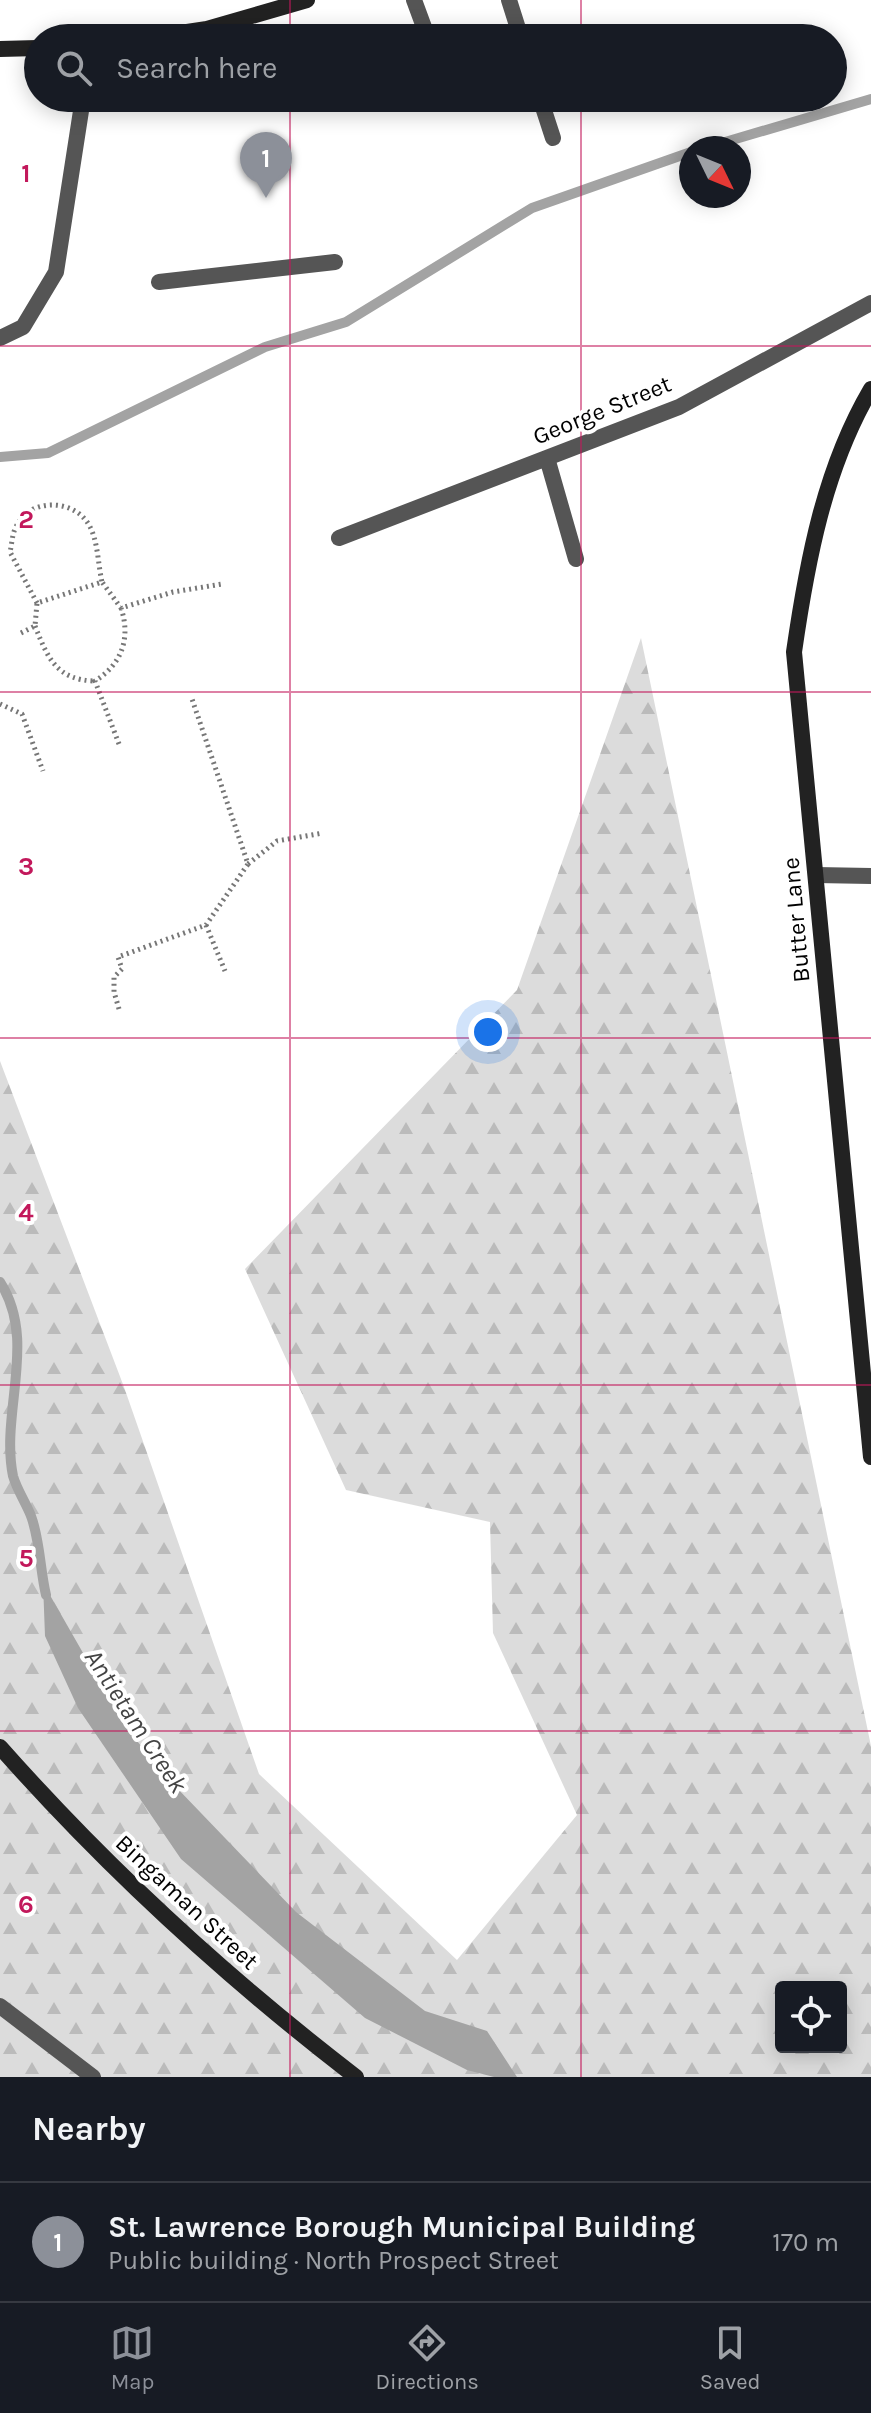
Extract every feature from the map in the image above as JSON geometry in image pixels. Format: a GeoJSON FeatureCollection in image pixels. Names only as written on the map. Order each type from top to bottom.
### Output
{"type":"FeatureCollection","features":[{"type":"Feature","properties":{"kind":"street"},"geometry":{"type":"LineString","coordinates":[[224,24],[307,0]]}},
{"type":"Feature","properties":{"kind":"street"},"geometry":{"type":"LineString","coordinates":[[414,0],[423,24]]}},
{"type":"Feature","properties":{"kind":"street"},"geometry":{"type":"LineString","coordinates":[[509,0],[517,24]]}},
{"type":"Feature","properties":{"kind":"street"},"geometry":{"type":"LineString","coordinates":[[0,49],[24,48]]}},
{"type":"Feature","properties":{"kind":"street"},"geometry":{"type":"LineString","coordinates":[[0,338],[23,327],[56,272],[81,112]]}},
{"type":"Feature","properties":{"kind":"street"},"geometry":{"type":"LineString","coordinates":[[545,112],[553,138]]}},
{"type":"Feature","properties":{"kind":"street"},"geometry":{"type":"LineString","coordinates":[[159,282],[335,262]]}},
{"type":"Feature","properties":{"kind":"street","name":"George Street"},"geometry":{"type":"LineString","coordinates":[[339,538],[679,407],[871,303]]}},
{"type":"Feature","properties":{"kind":"street","name":"Butter Lane"},"geometry":{"type":"LineString","coordinates":[[871,389],[849,427],[830,480],[805,576],[794,652],[868,1397],[871,1457]]}},
{"type":"Feature","properties":{"kind":"street"},"geometry":{"type":"LineString","coordinates":[[547,458],[576,559]]}},
{"type":"Feature","properties":{"kind":"street"},"geometry":{"type":"LineString","coordinates":[[816,875],[871,876]]}},
{"type":"Feature","properties":{"kind":"street","name":"Bingaman Street"},"geometry":{"type":"LineString","coordinates":[[0,1747],[135,1891],[223,1969],[356,2077]]}},
{"type":"Feature","properties":{"kind":"street"},"geometry":{"type":"LineString","coordinates":[[0,2006],[93,2077]]}},
{"type":"Feature","properties":{"kind":"path"},"geometry":{"type":"LineString","coordinates":[[52,503],[73,510],[89,525],[102,582],[121,608],[126,622],[123,648],[111,671],[95,681],[67,677],[51,664],[35,626],[37,603],[10,552],[16,525],[33,508],[52,503]]}},
{"type":"Feature","properties":{"kind":"path"},"geometry":{"type":"LineString","coordinates":[[37,603],[102,582]]}},
{"type":"Feature","properties":{"kind":"path"},"geometry":{"type":"LineString","coordinates":[[121,608],[173,592],[222,584]]}},
{"type":"Feature","properties":{"kind":"path"},"geometry":{"type":"LineString","coordinates":[[21,633],[35,626]]}},
{"type":"Feature","properties":{"kind":"path"},"geometry":{"type":"LineString","coordinates":[[95,681],[119,744]]}},
{"type":"Feature","properties":{"kind":"path"},"geometry":{"type":"LineString","coordinates":[[192,699],[248,864]]}},
{"type":"Feature","properties":{"kind":"path"},"geometry":{"type":"LineString","coordinates":[[0,704],[22,714],[43,771]]}},
{"type":"Feature","properties":{"kind":"path"},"geometry":{"type":"LineString","coordinates":[[119,1009],[114,992],[114,977],[122,969],[118,957],[206,925],[248,864],[277,841],[323,833]]}},
{"type":"Feature","properties":{"kind":"path"},"geometry":{"type":"LineString","coordinates":[[206,925],[225,971]]}},
{"type":"Feature","properties":{"kind":"green space"},"geometry":{"type":"Polygon","coordinates":[[[641,638],[871,1746],[871,2077],[0,2077],[0,1061],[124,1387],[259,1774],[457,1960],[577,1815],[493,1633],[490,1522],[346,1490],[245,1269],[517,990],[641,638]]]}},
{"type":"Feature","properties":{"kind":"shaded area"},"geometry":{"type":"Polygon","coordinates":[[[43,1583],[126,1728],[176,1787],[296,1912],[425,2011],[487,2031],[517,2077],[494,2077],[467,2070],[365,2018],[181,1859],[78,1708],[45,1636],[43,1583]]]}},
{"type":"Feature","properties":{"kind":"waterway"},"geometry":{"type":"LineString","coordinates":[[847,106],[871,99]]}},
{"type":"Feature","properties":{"kind":"waterway"},"geometry":{"type":"LineString","coordinates":[[746,136],[827,112]]}},
{"type":"Feature","properties":{"kind":"waterway"},"geometry":{"type":"LineString","coordinates":[[0,457],[48,453],[265,347],[346,322],[532,208],[679,156]]}},
{"type":"Feature","properties":{"kind":"waterway","name":"Antietam Creek"},"geometry":{"type":"LineString","coordinates":[[0,1282],[11,1305],[16,1328],[10,1452],[13,1476],[34,1525],[46,1595]]}},
{"type":"Feature","properties":{"kind":"place","name":"St. Lawrence Borough Municipal Building"},"geometry":{"type":"Point","coordinates":[266,198]}}]}
